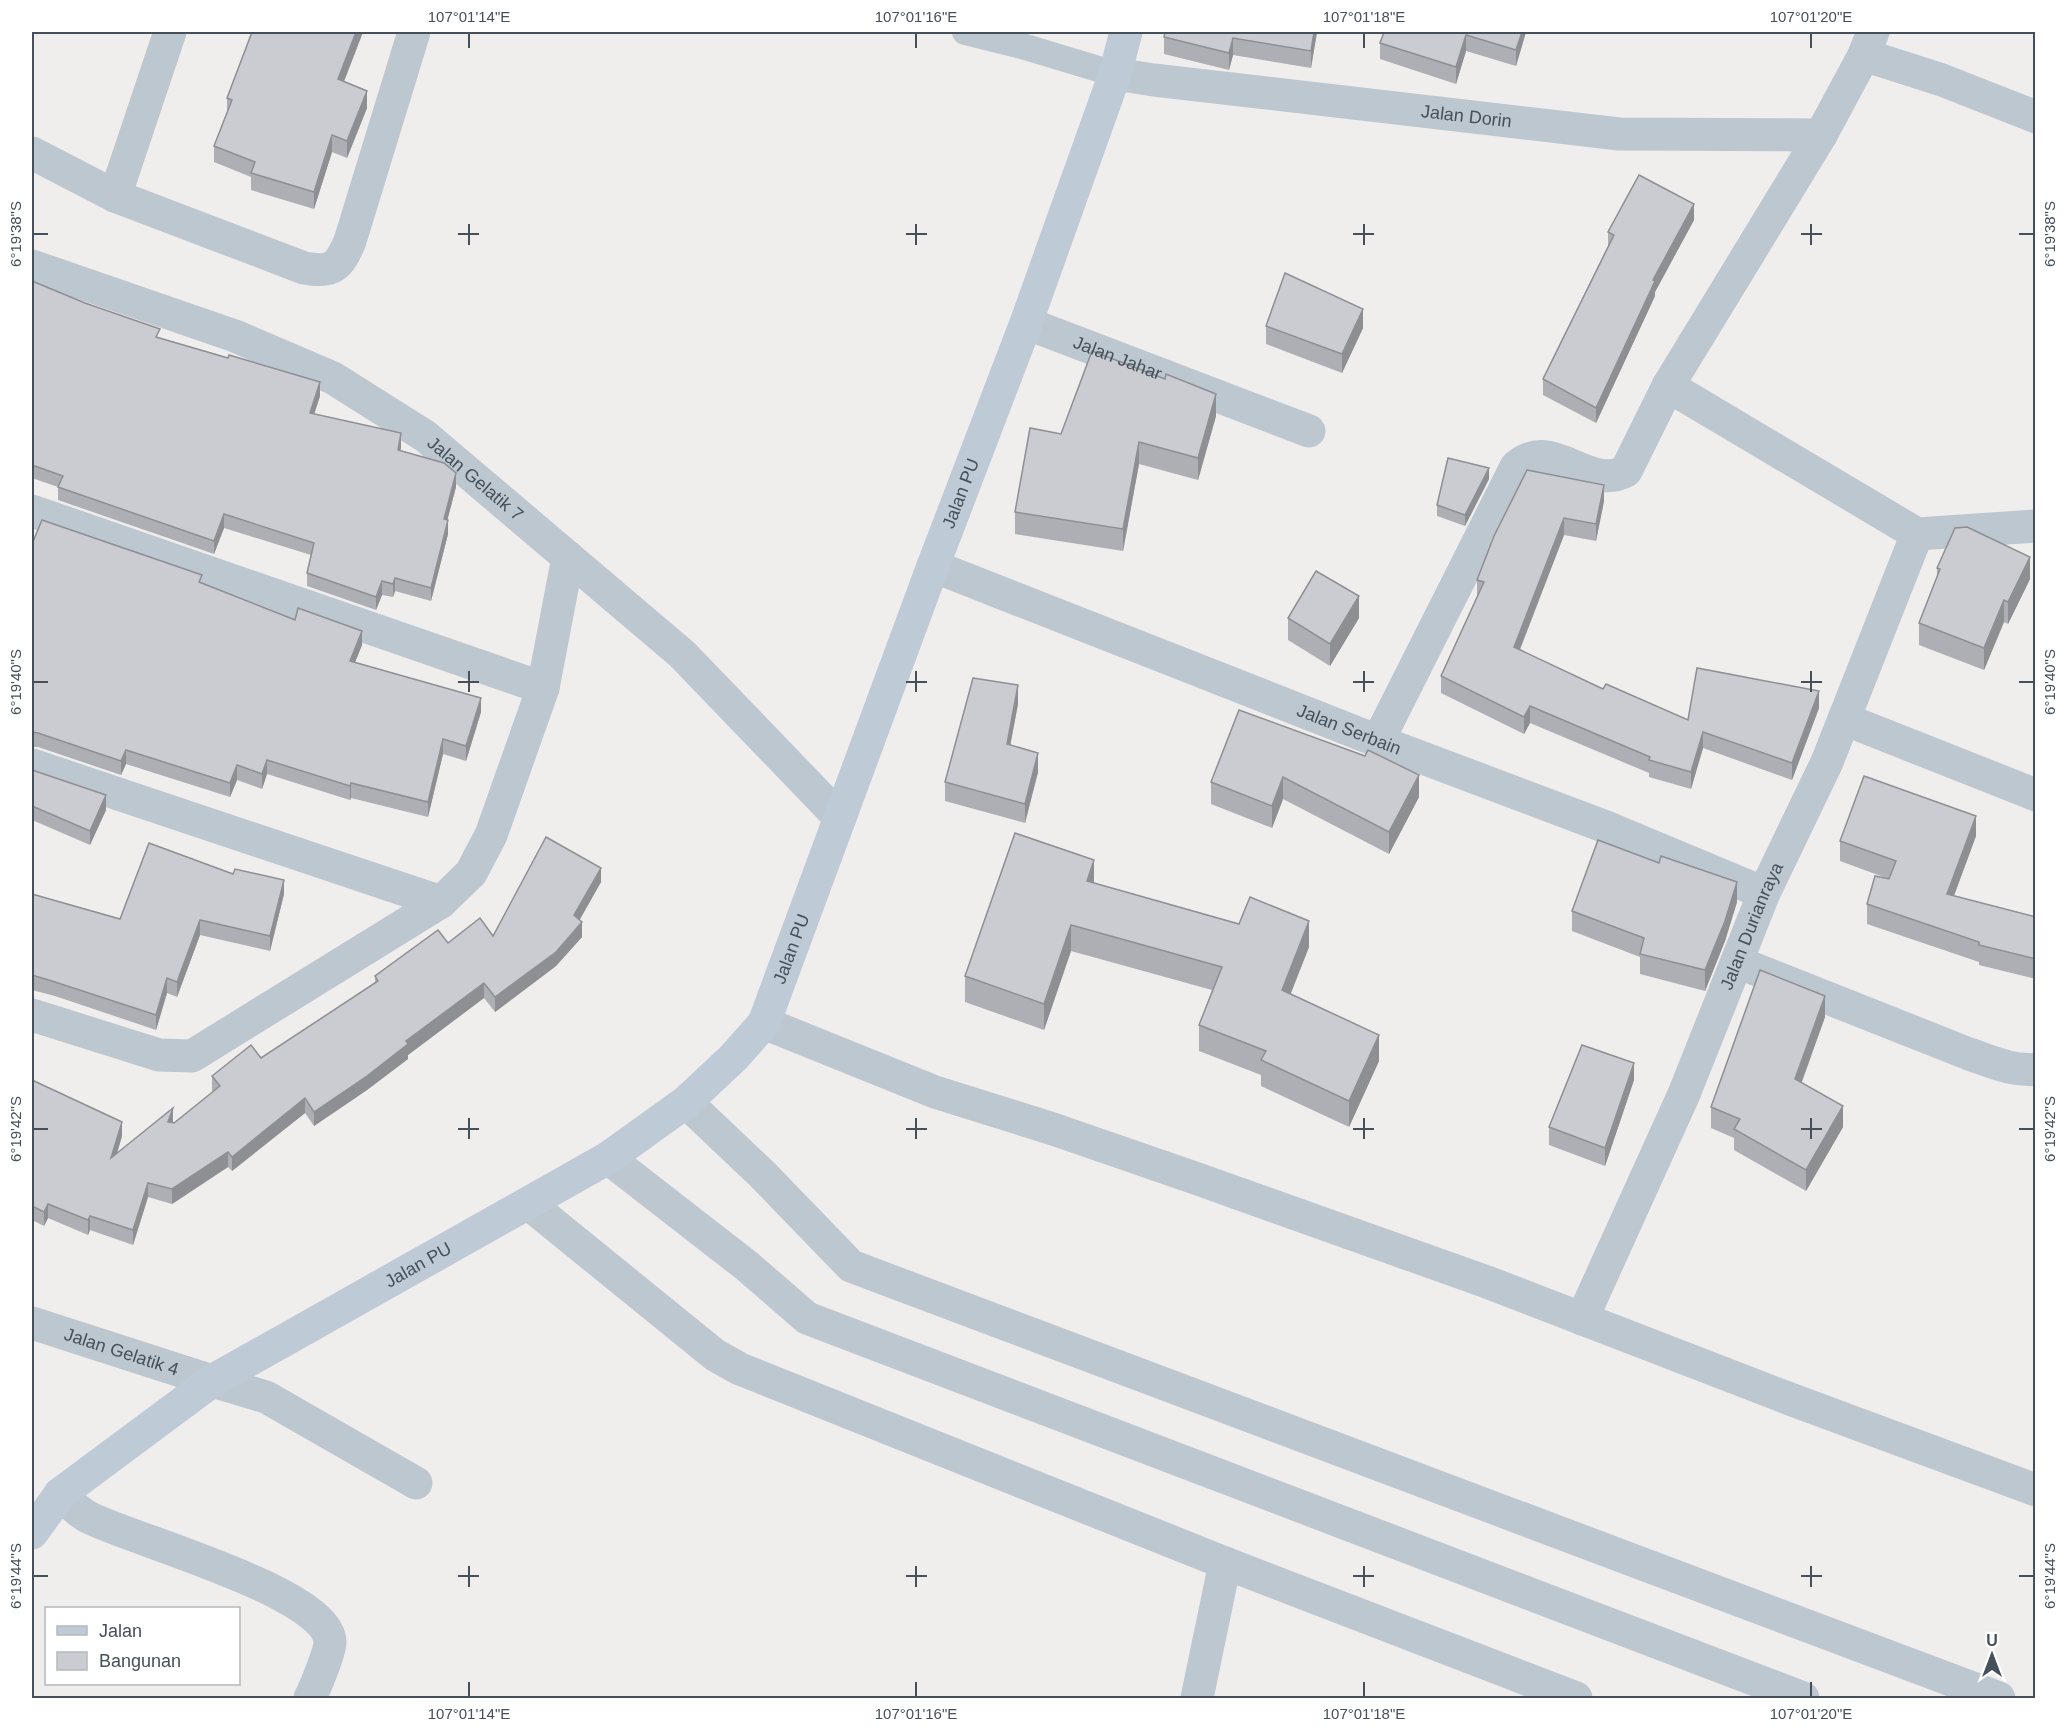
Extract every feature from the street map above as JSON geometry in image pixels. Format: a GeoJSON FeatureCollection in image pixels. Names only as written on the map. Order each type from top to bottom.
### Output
{"type":"FeatureCollection","features":[{"type":"Feature","properties":{"kind":"street"},"geometry":{"type":"LineString","coordinates":[[115,196],[170,32]]}},
{"type":"Feature","properties":{"kind":"street"},"geometry":{"type":"LineString","coordinates":[[32,153],[115,196],[304,268],[321,271],[333,268],[350,241],[414,32]]}},
{"type":"Feature","properties":{"kind":"street","name":"Jalan PU"},"geometry":{"type":"LineString","coordinates":[[32,1533],[60,1494],[212,1382],[608,1158],[686,1102],[734,1057],[764,1023],[933,566],[1026,323],[1115,74],[1126,32]]}},
{"type":"Feature","properties":{"kind":"street"},"geometry":{"type":"LineString","coordinates":[[1378,741],[1516,467],[1525,459],[1542,455],[1601,476],[1615,476],[1626,471],[1668,386],[1821,135],[1869,43],[1942,80],[2036,117]]}},
{"type":"Feature","properties":{"kind":"street","name":"Jalan Dorin"},"geometry":{"type":"LineString","coordinates":[[1115,74],[1619,134],[1821,135]]}},
{"type":"Feature","properties":{"kind":"street","name":"Jalan Gelatik 7"},"geometry":{"type":"LineString","coordinates":[[32,266],[234,336],[333,378],[425,436],[682,654],[840,818]]}},
{"type":"Feature","properties":{"kind":"street","name":"Jalan Jahar"},"geometry":{"type":"LineString","coordinates":[[1026,323],[1309,431]]}},
{"type":"Feature","properties":{"kind":"street"},"geometry":{"type":"LineString","coordinates":[[1668,386],[1917,534],[2036,526]]}},
{"type":"Feature","properties":{"kind":"street"},"geometry":{"type":"LineString","coordinates":[[32,511],[543,688]]}},
{"type":"Feature","properties":{"kind":"street","name":"Jalan Durianraya"},"geometry":{"type":"LineString","coordinates":[[1582,1319],[1684,1094],[1764,893],[1827,762],[1917,534]]}},
{"type":"Feature","properties":{"kind":"street"},"geometry":{"type":"LineString","coordinates":[[32,1015],[159,1055],[192,1056],[441,902],[471,873],[491,835],[543,688],[568,557]]}},
{"type":"Feature","properties":{"kind":"street","name":"Jalan Serbain"},"geometry":{"type":"LineString","coordinates":[[933,566],[1378,741],[1606,827],[1764,893]]}},
{"type":"Feature","properties":{"kind":"street"},"geometry":{"type":"LineString","coordinates":[[1844,719],[2036,795]]}},
{"type":"Feature","properties":{"kind":"street"},"geometry":{"type":"LineString","coordinates":[[32,765],[441,902]]}},
{"type":"Feature","properties":{"kind":"street"},"geometry":{"type":"LineString","coordinates":[[1737,962],[1969,1054],[2008,1067],[2036,1069]]}},
{"type":"Feature","properties":{"kind":"street"},"geometry":{"type":"LineString","coordinates":[[764,1023],[934,1092],[1053,1130],[1447,1267],[1983,1472],[2036,1490]]}},
{"type":"Feature","properties":{"kind":"street"},"geometry":{"type":"LineString","coordinates":[[686,1102],[787,1199],[851,1266],[1999,1698]]}},
{"type":"Feature","properties":{"kind":"street"},"geometry":{"type":"LineString","coordinates":[[608,1158],[747,1266],[807,1318],[1803,1698]]}},
{"type":"Feature","properties":{"kind":"street"},"geometry":{"type":"LineString","coordinates":[[529,1204],[715,1355],[740,1369],[1568,1697]]}},
{"type":"Feature","properties":{"kind":"street","name":"Jalan Gelatik 4"},"geometry":{"type":"LineString","coordinates":[[32,1323],[212,1382],[266,1397],[416,1483]]}},
{"type":"Feature","properties":{"kind":"street"},"geometry":{"type":"LineString","coordinates":[[60,1494],[87,1517],[226,1569],[293,1602],[314,1617],[324,1626],[330,1642],[310,1698]]}},
{"type":"Feature","properties":{"kind":"street"},"geometry":{"type":"LineString","coordinates":[[1197,1698],[1225,1563]]}},
{"type":"Feature","properties":{"kind":"lane"},"geometry":{"type":"LineString","coordinates":[[965,32],[1022,46],[1115,74]]}},
{"type":"Feature","properties":{"kind":"building"},"geometry":{"type":"Polygon","coordinates":[[[252,32],[356,32],[338,79],[367,91],[347,141],[332,135],[314,192],[251,173],[255,162],[214,146],[232,100],[227,98],[252,32]]]}},
{"type":"Feature","properties":{"kind":"building"},"geometry":{"type":"Polygon","coordinates":[[[1165,32],[1314,32],[1311,51],[1233,38],[1229,53],[1164,37],[1165,32]]]}},
{"type":"Feature","properties":{"kind":"building"},"geometry":{"type":"Polygon","coordinates":[[[1384,32],[1522,32],[1516,50],[1466,35],[1456,67],[1380,43],[1384,32]]]}},
{"type":"Feature","properties":{"kind":"building"},"geometry":{"type":"Polygon","coordinates":[[[1639,175],[1694,204],[1653,280],[1655,281],[1596,408],[1543,379],[1614,235],[1608,232],[1639,175]]]}},
{"type":"Feature","properties":{"kind":"building"},"geometry":{"type":"Polygon","coordinates":[[[1285,273],[1363,309],[1342,354],[1266,326],[1285,273]]]}},
{"type":"Feature","properties":{"kind":"building"},"geometry":{"type":"Polygon","coordinates":[[[32,281],[85,303],[160,329],[156,337],[228,358],[229,355],[320,382],[310,413],[401,433],[398,450],[444,463],[456,473],[444,519],[448,520],[431,588],[395,578],[393,584],[382,581],[376,597],[307,573],[314,543],[224,514],[214,541],[58,487],[63,476],[32,465],[32,281]]]}},
{"type":"Feature","properties":{"kind":"building"},"geometry":{"type":"Polygon","coordinates":[[[1092,351],[1165,379],[1166,374],[1216,394],[1198,458],[1139,442],[1123,529],[1015,512],[1030,428],[1061,434],[1092,351]]]}},
{"type":"Feature","properties":{"kind":"building"},"geometry":{"type":"Polygon","coordinates":[[[1448,458],[1489,468],[1465,515],[1437,505],[1448,458]]]}},
{"type":"Feature","properties":{"kind":"building"},"geometry":{"type":"Polygon","coordinates":[[[1527,470],[1604,485],[1596,524],[1564,518],[1514,647],[1603,689],[1606,684],[1688,720],[1697,668],[1819,691],[1792,763],[1703,732],[1691,772],[1649,760],[1650,757],[1530,706],[1524,717],[1441,676],[1484,582],[1477,580],[1494,536],[1527,470]]]}},
{"type":"Feature","properties":{"kind":"building"},"geometry":{"type":"Polygon","coordinates":[[[42,520],[202,575],[199,582],[295,620],[298,608],[362,631],[350,661],[481,698],[466,746],[443,739],[428,802],[351,783],[350,786],[267,760],[262,774],[237,765],[230,783],[126,750],[121,761],[32,732],[32,544],[42,520]]]}},
{"type":"Feature","properties":{"kind":"building"},"geometry":{"type":"Polygon","coordinates":[[[1967,527],[2030,557],[2008,602],[2004,600],[1984,648],[1919,623],[1940,569],[1937,568],[1955,528],[1967,527]]]}},
{"type":"Feature","properties":{"kind":"building"},"geometry":{"type":"Polygon","coordinates":[[[1316,571],[1359,596],[1330,644],[1288,618],[1316,571]]]}},
{"type":"Feature","properties":{"kind":"building"},"geometry":{"type":"Polygon","coordinates":[[[973,678],[1018,685],[1007,744],[1038,753],[1025,804],[945,782],[973,678]]]}},
{"type":"Feature","properties":{"kind":"building"},"geometry":{"type":"Polygon","coordinates":[[[1239,710],[1365,756],[1368,750],[1419,775],[1389,832],[1283,777],[1272,806],[1211,782],[1239,710]]]}},
{"type":"Feature","properties":{"kind":"building"},"geometry":{"type":"Polygon","coordinates":[[[32,770],[106,795],[90,831],[32,806],[32,770]]]}},
{"type":"Feature","properties":{"kind":"building"},"geometry":{"type":"Polygon","coordinates":[[[1864,776],[1976,816],[1947,894],[2036,917],[2036,959],[1979,945],[1979,942],[1867,904],[1875,876],[1889,879],[1896,861],[1840,841],[1864,776]]]}},
{"type":"Feature","properties":{"kind":"building"},"geometry":{"type":"Polygon","coordinates":[[[1015,833],[1094,860],[1087,881],[1239,924],[1250,897],[1309,921],[1282,990],[1379,1035],[1349,1101],[1261,1060],[1266,1051],[1199,1025],[1222,967],[1071,925],[1044,1004],[965,976],[1015,833]]]}},
{"type":"Feature","properties":{"kind":"building"},"geometry":{"type":"Polygon","coordinates":[[[546,837],[601,868],[574,915],[582,922],[556,952],[495,997],[484,983],[406,1041],[408,1044],[367,1076],[314,1112],[305,1098],[232,1157],[228,1152],[172,1189],[148,1183],[133,1230],[90,1216],[88,1220],[48,1204],[44,1212],[32,1206],[32,1080],[122,1122],[111,1158],[173,1108],[168,1122],[174,1123],[220,1086],[212,1076],[251,1045],[261,1058],[378,981],[375,976],[438,930],[448,943],[480,918],[493,936],[546,837]]]}},
{"type":"Feature","properties":{"kind":"building"},"geometry":{"type":"Polygon","coordinates":[[[1598,840],[1659,863],[1661,856],[1737,882],[1725,921],[1705,970],[1640,954],[1644,938],[1572,911],[1598,840]]]}},
{"type":"Feature","properties":{"kind":"building"},"geometry":{"type":"Polygon","coordinates":[[[149,843],[233,874],[235,869],[284,880],[270,936],[200,920],[177,982],[167,978],[156,1015],[32,975],[32,894],[120,919],[149,843]]]}},
{"type":"Feature","properties":{"kind":"building"},"geometry":{"type":"Polygon","coordinates":[[[1760,970],[1825,996],[1795,1079],[1843,1106],[1806,1170],[1734,1129],[1740,1119],[1711,1107],[1760,970]]]}},
{"type":"Feature","properties":{"kind":"building"},"geometry":{"type":"Polygon","coordinates":[[[1582,1045],[1634,1063],[1605,1148],[1549,1127],[1582,1045]]]}}]}
